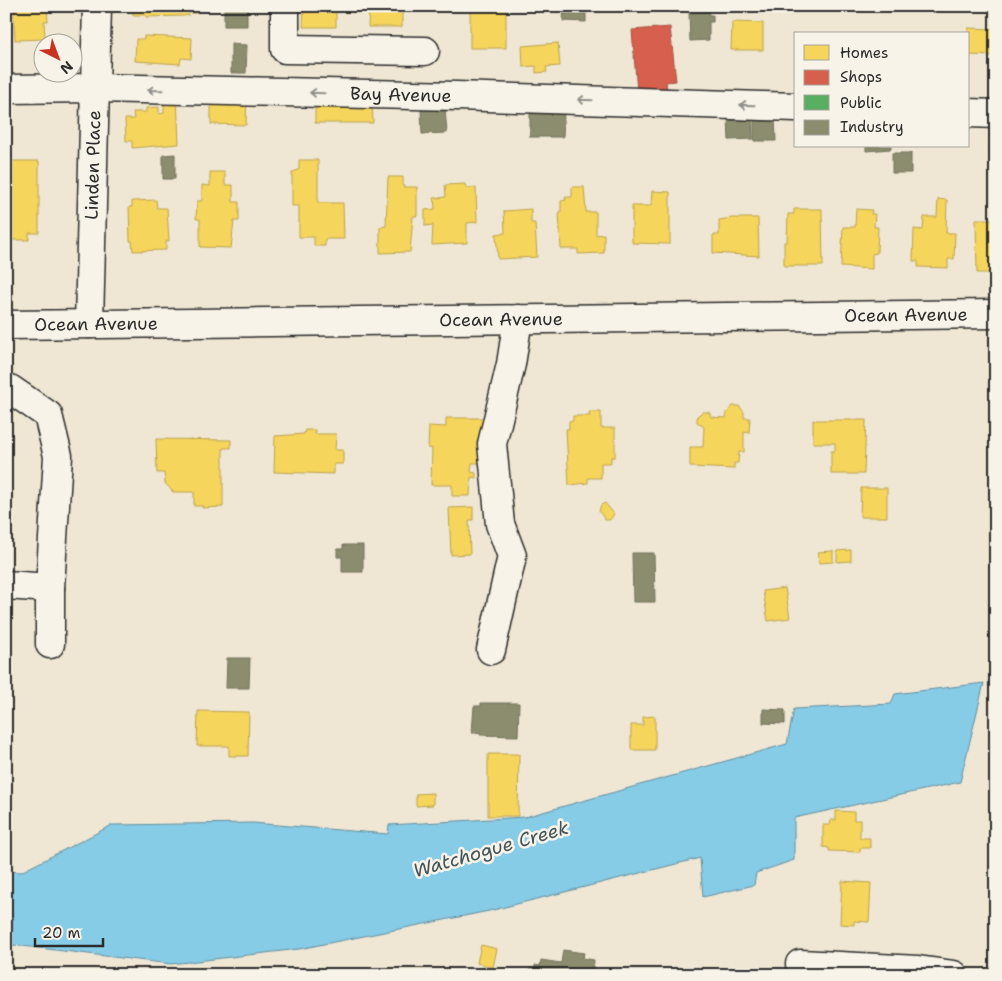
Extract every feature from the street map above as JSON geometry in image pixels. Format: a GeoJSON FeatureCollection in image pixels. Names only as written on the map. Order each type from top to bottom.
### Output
{"type":"FeatureCollection","features":[{"type":"Feature","properties":{"kind":"street","name":"Linden Place"},"geometry":{"type":"LineString","coordinates":[[89,324],[97,6]]}},
{"type":"Feature","properties":{"kind":"street"},"geometry":{"type":"LineString","coordinates":[[285,6],[285,49],[425,51]]}},
{"type":"Feature","properties":{"kind":"street","name":"Bay Avenue"},"geometry":{"type":"LineString","coordinates":[[6,89],[96,88],[457,96],[794,107]]}},
{"type":"Feature","properties":{"kind":"street"},"geometry":{"type":"LineString","coordinates":[[970,113],[996,114]]}},
{"type":"Feature","properties":{"kind":"street","name":"Ocean Avenue"},"geometry":{"type":"LineString","coordinates":[[6,325],[996,314]]}},
{"type":"Feature","properties":{"kind":"street"},"geometry":{"type":"LineString","coordinates":[[491,650],[512,556],[500,524],[492,444],[511,364],[518,319]]}},
{"type":"Feature","properties":{"kind":"street"},"geometry":{"type":"LineString","coordinates":[[6,389],[10,389],[48,415],[58,456],[50,588],[50,644]]}},
{"type":"Feature","properties":{"kind":"street"},"geometry":{"type":"LineString","coordinates":[[6,585],[50,588]]}},
{"type":"Feature","properties":{"kind":"street"},"geometry":{"type":"LineString","coordinates":[[800,964],[875,971],[954,975]]}},
{"type":"Feature","properties":{"kind":"water","name":"Watchogue Creek"},"geometry":{"type":"Polygon","coordinates":[[[984,683],[960,782],[794,818],[794,860],[756,873],[754,885],[703,897],[700,858],[489,911],[299,949],[171,964],[14,945],[6,947],[6,871],[21,872],[112,825],[253,823],[388,834],[389,825],[525,817],[787,744],[794,709],[891,704],[895,694],[984,683]]]}},
{"type":"Feature","properties":{"kind":"building: Homes"},"geometry":{"type":"Polygon","coordinates":[[[13,6],[47,6],[48,21],[44,21],[45,32],[32,32],[32,39],[15,40],[13,6]]]}},
{"type":"Feature","properties":{"kind":"building: Homes"},"geometry":{"type":"Polygon","coordinates":[[[133,6],[196,6],[197,13],[189,13],[189,15],[184,16],[146,17],[146,15],[133,15],[133,6]]]}},
{"type":"Feature","properties":{"kind":"building: Homes"},"geometry":{"type":"Polygon","coordinates":[[[304,6],[336,6],[336,27],[303,27],[304,6]]]}},
{"type":"Feature","properties":{"kind":"building: Homes"},"geometry":{"type":"Polygon","coordinates":[[[369,6],[402,6],[402,27],[368,27],[369,6]]]}},
{"type":"Feature","properties":{"kind":"building: Homes"},"geometry":{"type":"Polygon","coordinates":[[[470,6],[506,6],[506,48],[470,48],[470,6]]]}},
{"type":"Feature","properties":{"kind":"building: Homes"},"geometry":{"type":"Polygon","coordinates":[[[732,22],[763,23],[763,50],[731,50],[732,22]]]}},
{"type":"Feature","properties":{"kind":"building: Homes"},"geometry":{"type":"Polygon","coordinates":[[[968,28],[996,29],[996,56],[970,55],[970,32],[968,32],[968,28]]]}},
{"type":"Feature","properties":{"kind":"building: Homes"},"geometry":{"type":"Polygon","coordinates":[[[144,36],[192,38],[191,59],[181,58],[180,64],[135,61],[136,39],[144,39],[144,36]]]}},
{"type":"Feature","properties":{"kind":"building: Homes"},"geometry":{"type":"Polygon","coordinates":[[[558,43],[560,66],[546,67],[547,72],[536,73],[536,66],[523,67],[522,46],[558,43]]]}},
{"type":"Feature","properties":{"kind":"building: Homes"},"geometry":{"type":"Polygon","coordinates":[[[211,95],[247,95],[246,125],[211,124],[211,95]]]}},
{"type":"Feature","properties":{"kind":"building: Homes"},"geometry":{"type":"Polygon","coordinates":[[[177,96],[179,144],[132,148],[132,141],[126,141],[125,119],[134,119],[133,112],[146,112],[146,108],[159,107],[159,114],[164,113],[164,97],[177,96]]]}},
{"type":"Feature","properties":{"kind":"building: Homes"},"geometry":{"type":"Polygon","coordinates":[[[315,99],[372,99],[373,123],[315,123],[315,99]]]}},
{"type":"Feature","properties":{"kind":"building: Homes"},"geometry":{"type":"Polygon","coordinates":[[[299,160],[318,160],[318,203],[343,203],[344,239],[325,239],[325,246],[314,246],[314,237],[299,237],[299,206],[292,206],[292,173],[299,169],[299,160]]]}},
{"type":"Feature","properties":{"kind":"building: Homes"},"geometry":{"type":"Polygon","coordinates":[[[10,161],[39,161],[39,233],[29,233],[29,240],[6,240],[6,200],[7,187],[10,187],[10,161]]]}},
{"type":"Feature","properties":{"kind":"building: Homes"},"geometry":{"type":"Polygon","coordinates":[[[210,172],[225,172],[225,185],[233,185],[233,202],[239,202],[239,221],[234,221],[231,248],[200,247],[200,219],[196,219],[197,201],[202,201],[202,185],[210,186],[210,172]]]}},
{"type":"Feature","properties":{"kind":"building: Homes"},"geometry":{"type":"Polygon","coordinates":[[[388,177],[403,177],[403,187],[417,187],[417,216],[413,216],[410,252],[380,253],[380,227],[386,226],[388,177]]]}},
{"type":"Feature","properties":{"kind":"building: Homes"},"geometry":{"type":"Polygon","coordinates":[[[465,184],[466,188],[476,188],[477,222],[467,223],[467,243],[432,245],[433,225],[425,226],[425,210],[435,209],[434,198],[446,197],[445,185],[465,184]]]}},
{"type":"Feature","properties":{"kind":"building: Homes"},"geometry":{"type":"Polygon","coordinates":[[[572,187],[584,187],[586,212],[596,212],[596,235],[604,234],[604,253],[578,254],[578,249],[561,249],[559,212],[561,212],[561,201],[566,200],[565,197],[572,197],[572,187]]]}},
{"type":"Feature","properties":{"kind":"building: Homes"},"geometry":{"type":"Polygon","coordinates":[[[652,191],[670,192],[670,244],[632,243],[632,206],[651,206],[652,191]]]}},
{"type":"Feature","properties":{"kind":"building: Homes"},"geometry":{"type":"Polygon","coordinates":[[[938,199],[947,200],[946,233],[955,233],[954,259],[948,259],[948,268],[918,267],[918,261],[913,261],[914,229],[923,230],[924,217],[937,217],[938,199]]]}},
{"type":"Feature","properties":{"kind":"building: Homes"},"geometry":{"type":"Polygon","coordinates":[[[156,200],[157,208],[167,208],[169,241],[166,241],[166,250],[133,251],[132,241],[130,241],[129,207],[132,207],[132,201],[156,200]]]}},
{"type":"Feature","properties":{"kind":"building: Homes"},"geometry":{"type":"Polygon","coordinates":[[[531,209],[531,223],[535,223],[537,257],[498,259],[496,234],[505,233],[504,211],[531,209]]]}},
{"type":"Feature","properties":{"kind":"building: Homes"},"geometry":{"type":"Polygon","coordinates":[[[794,209],[822,209],[823,266],[784,266],[784,242],[787,242],[788,214],[794,214],[794,209]]]}},
{"type":"Feature","properties":{"kind":"building: Homes"},"geometry":{"type":"Polygon","coordinates":[[[856,209],[872,210],[871,214],[875,214],[874,227],[878,227],[877,253],[872,254],[872,269],[841,267],[843,227],[855,227],[856,209]]]}},
{"type":"Feature","properties":{"kind":"building: Homes"},"geometry":{"type":"Polygon","coordinates":[[[758,218],[759,256],[713,253],[713,235],[719,235],[719,220],[758,218]]]}},
{"type":"Feature","properties":{"kind":"building: Homes"},"geometry":{"type":"Polygon","coordinates":[[[976,219],[996,219],[996,273],[977,273],[976,219]]]}},
{"type":"Feature","properties":{"kind":"building: Homes"},"geometry":{"type":"Polygon","coordinates":[[[733,406],[739,406],[744,412],[744,418],[750,418],[749,433],[744,432],[744,452],[739,452],[738,463],[734,463],[734,469],[690,467],[690,447],[703,447],[704,427],[697,422],[697,416],[703,412],[709,412],[711,417],[726,418],[727,412],[733,406]]]}},
{"type":"Feature","properties":{"kind":"building: Homes"},"geometry":{"type":"Polygon","coordinates":[[[589,412],[601,412],[601,428],[615,428],[615,457],[611,457],[611,463],[601,463],[601,478],[588,478],[588,483],[569,485],[566,429],[569,429],[569,421],[573,421],[573,416],[590,416],[589,412]]]}},
{"type":"Feature","properties":{"kind":"building: Homes"},"geometry":{"type":"Polygon","coordinates":[[[446,418],[486,418],[485,463],[472,463],[471,472],[476,473],[476,478],[471,477],[470,496],[452,496],[452,485],[431,485],[432,448],[428,449],[429,426],[446,427],[446,418]]]}},
{"type":"Feature","properties":{"kind":"building: Homes"},"geometry":{"type":"Polygon","coordinates":[[[813,420],[866,420],[864,474],[831,474],[831,451],[835,451],[835,443],[813,443],[813,420]]]}},
{"type":"Feature","properties":{"kind":"building: Homes"},"geometry":{"type":"Polygon","coordinates":[[[305,430],[315,430],[315,434],[336,434],[335,450],[343,450],[343,464],[334,464],[334,474],[274,472],[275,436],[304,434],[305,430]]]}},
{"type":"Feature","properties":{"kind":"building: Homes"},"geometry":{"type":"Polygon","coordinates":[[[156,439],[231,440],[231,448],[223,448],[223,507],[202,508],[203,506],[194,506],[194,492],[173,492],[165,483],[164,473],[157,473],[156,439]]]}},
{"type":"Feature","properties":{"kind":"building: Homes"},"geometry":{"type":"Polygon","coordinates":[[[861,488],[887,488],[887,517],[860,517],[861,488]]]}},
{"type":"Feature","properties":{"kind":"building: Homes"},"geometry":{"type":"Polygon","coordinates":[[[605,503],[614,514],[610,520],[605,520],[599,511],[601,505],[605,503]]]}},
{"type":"Feature","properties":{"kind":"building: Homes"},"geometry":{"type":"Polygon","coordinates":[[[473,507],[473,520],[469,520],[470,554],[451,555],[449,508],[473,507]]]}},
{"type":"Feature","properties":{"kind":"building: Homes"},"geometry":{"type":"Polygon","coordinates":[[[851,550],[851,561],[837,562],[837,551],[851,550]]]}},
{"type":"Feature","properties":{"kind":"building: Homes"},"geometry":{"type":"Polygon","coordinates":[[[833,551],[833,562],[819,563],[818,552],[833,551]]]}},
{"type":"Feature","properties":{"kind":"building: Homes"},"geometry":{"type":"Polygon","coordinates":[[[785,588],[790,618],[768,621],[763,591],[785,588]]]}},
{"type":"Feature","properties":{"kind":"building: Homes"},"geometry":{"type":"Polygon","coordinates":[[[198,711],[249,712],[248,756],[229,756],[229,746],[197,746],[198,711]]]}},
{"type":"Feature","properties":{"kind":"building: Homes"},"geometry":{"type":"Polygon","coordinates":[[[655,716],[655,750],[631,750],[631,725],[643,725],[643,717],[655,716]]]}},
{"type":"Feature","properties":{"kind":"building: Homes"},"geometry":{"type":"Polygon","coordinates":[[[488,754],[519,754],[518,816],[488,816],[488,754]]]}},
{"type":"Feature","properties":{"kind":"building: Homes"},"geometry":{"type":"Polygon","coordinates":[[[433,793],[433,805],[416,806],[416,794],[433,793]]]}},
{"type":"Feature","properties":{"kind":"building: Homes"},"geometry":{"type":"Polygon","coordinates":[[[836,811],[854,812],[854,820],[860,820],[860,838],[870,838],[870,848],[860,848],[860,852],[829,851],[829,848],[823,847],[823,825],[830,825],[831,820],[836,820],[836,811]]]}},
{"type":"Feature","properties":{"kind":"building: Homes"},"geometry":{"type":"Polygon","coordinates":[[[842,881],[871,883],[869,922],[854,921],[854,925],[840,924],[842,881]]]}},
{"type":"Feature","properties":{"kind":"building: Homes"},"geometry":{"type":"Polygon","coordinates":[[[481,945],[497,949],[493,967],[477,963],[481,945]]]}},
{"type":"Feature","properties":{"kind":"building: Shops"},"geometry":{"type":"Polygon","coordinates":[[[670,27],[676,81],[666,82],[667,90],[637,92],[632,30],[670,27]]]}},
{"type":"Feature","properties":{"kind":"building: Public"},"geometry":{"type":"Polygon","coordinates":[[[6,614],[12,617],[12,662],[6,662],[6,614]]]}},
{"type":"Feature","properties":{"kind":"building: Industry"},"geometry":{"type":"Polygon","coordinates":[[[224,6],[247,6],[247,26],[224,26],[224,6]]]}},
{"type":"Feature","properties":{"kind":"building: Industry"},"geometry":{"type":"Polygon","coordinates":[[[564,6],[586,6],[586,22],[563,21],[564,6]]]}},
{"type":"Feature","properties":{"kind":"building: Industry"},"geometry":{"type":"Polygon","coordinates":[[[709,12],[709,15],[713,15],[713,22],[709,22],[709,40],[690,41],[689,13],[709,12]]]}},
{"type":"Feature","properties":{"kind":"building: Industry"},"geometry":{"type":"Polygon","coordinates":[[[231,44],[247,45],[246,73],[231,73],[231,44]]]}},
{"type":"Feature","properties":{"kind":"building: Industry"},"geometry":{"type":"Polygon","coordinates":[[[445,109],[447,133],[422,134],[421,110],[445,109]]]}},
{"type":"Feature","properties":{"kind":"building: Industry"},"geometry":{"type":"Polygon","coordinates":[[[530,113],[564,113],[563,137],[530,137],[530,113]]]}},
{"type":"Feature","properties":{"kind":"building: Industry"},"geometry":{"type":"Polygon","coordinates":[[[775,118],[776,141],[754,141],[754,119],[775,118]]]}},
{"type":"Feature","properties":{"kind":"building: Industry"},"geometry":{"type":"Polygon","coordinates":[[[728,119],[752,119],[753,139],[729,140],[728,119]]]}},
{"type":"Feature","properties":{"kind":"building: Industry"},"geometry":{"type":"Polygon","coordinates":[[[992,134],[996,134],[996,157],[991,157],[992,134]]]}},
{"type":"Feature","properties":{"kind":"building: Industry"},"geometry":{"type":"Polygon","coordinates":[[[866,148],[891,148],[891,149],[866,151],[866,148]]]}},
{"type":"Feature","properties":{"kind":"building: Industry"},"geometry":{"type":"Polygon","coordinates":[[[892,153],[911,153],[911,173],[892,173],[892,153]]]}},
{"type":"Feature","properties":{"kind":"building: Industry"},"geometry":{"type":"Polygon","coordinates":[[[175,154],[175,179],[163,179],[163,155],[175,154]]]}},
{"type":"Feature","properties":{"kind":"building: Industry"},"geometry":{"type":"Polygon","coordinates":[[[343,545],[363,545],[363,572],[342,572],[342,557],[337,557],[337,549],[343,549],[343,545]]]}},
{"type":"Feature","properties":{"kind":"building: Industry"},"geometry":{"type":"Polygon","coordinates":[[[632,553],[654,553],[655,602],[633,602],[632,553]]]}},
{"type":"Feature","properties":{"kind":"building: Industry"},"geometry":{"type":"Polygon","coordinates":[[[227,658],[250,658],[249,688],[226,688],[227,658]]]}},
{"type":"Feature","properties":{"kind":"building: Industry"},"geometry":{"type":"Polygon","coordinates":[[[481,703],[519,703],[518,736],[472,733],[474,706],[481,706],[481,703]]]}},
{"type":"Feature","properties":{"kind":"building: Industry"},"geometry":{"type":"Polygon","coordinates":[[[763,709],[785,710],[785,724],[763,723],[763,709]]]}},
{"type":"Feature","properties":{"kind":"building: Industry"},"geometry":{"type":"Polygon","coordinates":[[[563,950],[584,953],[583,958],[594,960],[593,970],[581,969],[580,975],[529,975],[530,968],[535,969],[535,965],[540,966],[541,960],[561,963],[563,950]]]}}]}
